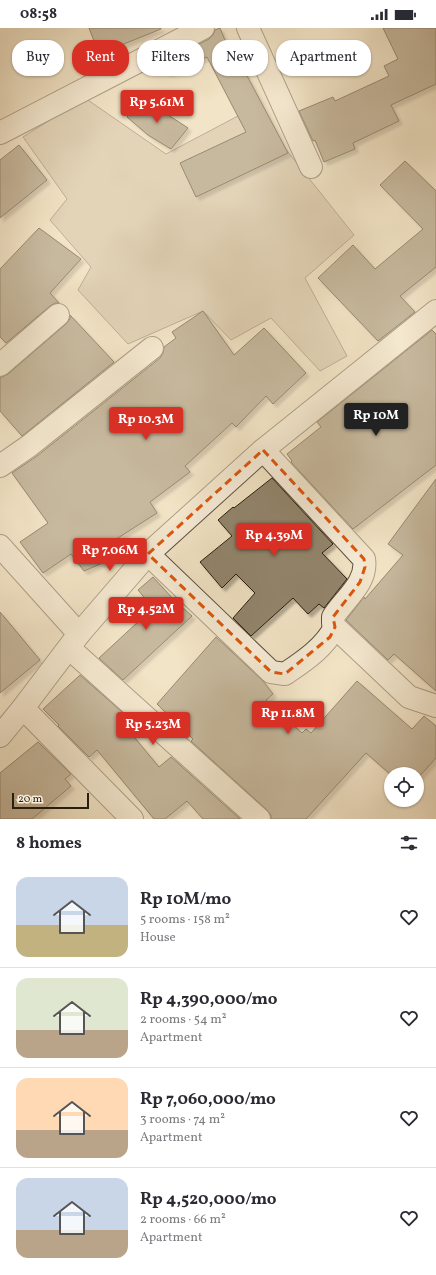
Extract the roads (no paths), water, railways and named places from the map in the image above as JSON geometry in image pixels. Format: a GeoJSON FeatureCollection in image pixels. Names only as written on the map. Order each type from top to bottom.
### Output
{"type":"FeatureCollection","features":[{"type":"Feature","properties":{"kind":"street"},"geometry":{"type":"LineString","coordinates":[[0,133],[203,28]]}},
{"type":"Feature","properties":{"kind":"street"},"geometry":{"type":"LineString","coordinates":[[248,28],[311,167]]}},
{"type":"Feature","properties":{"kind":"street"},"geometry":{"type":"LineString","coordinates":[[0,736],[74,641],[148,554],[263,450],[436,311]]}},
{"type":"Feature","properties":{"kind":"street"},"geometry":{"type":"LineString","coordinates":[[0,365],[58,315]]}},
{"type":"Feature","properties":{"kind":"street"},"geometry":{"type":"LineString","coordinates":[[0,466],[29,446],[152,348]]}},
{"type":"Feature","properties":{"kind":"street"},"geometry":{"type":"LineString","coordinates":[[263,450],[364,559],[365,567],[360,582],[333,617],[333,623],[336,628],[409,697],[436,706]]}},
{"type":"Feature","properties":{"kind":"street"},"geometry":{"type":"LineString","coordinates":[[0,546],[74,641],[259,819]]}},
{"type":"Feature","properties":{"kind":"street"},"geometry":{"type":"LineString","coordinates":[[148,554],[270,672],[285,674],[320,647],[330,637],[336,628]]}},
{"type":"Feature","properties":{"kind":"street"},"geometry":{"type":"LineString","coordinates":[[23,708],[132,819]]}}]}
